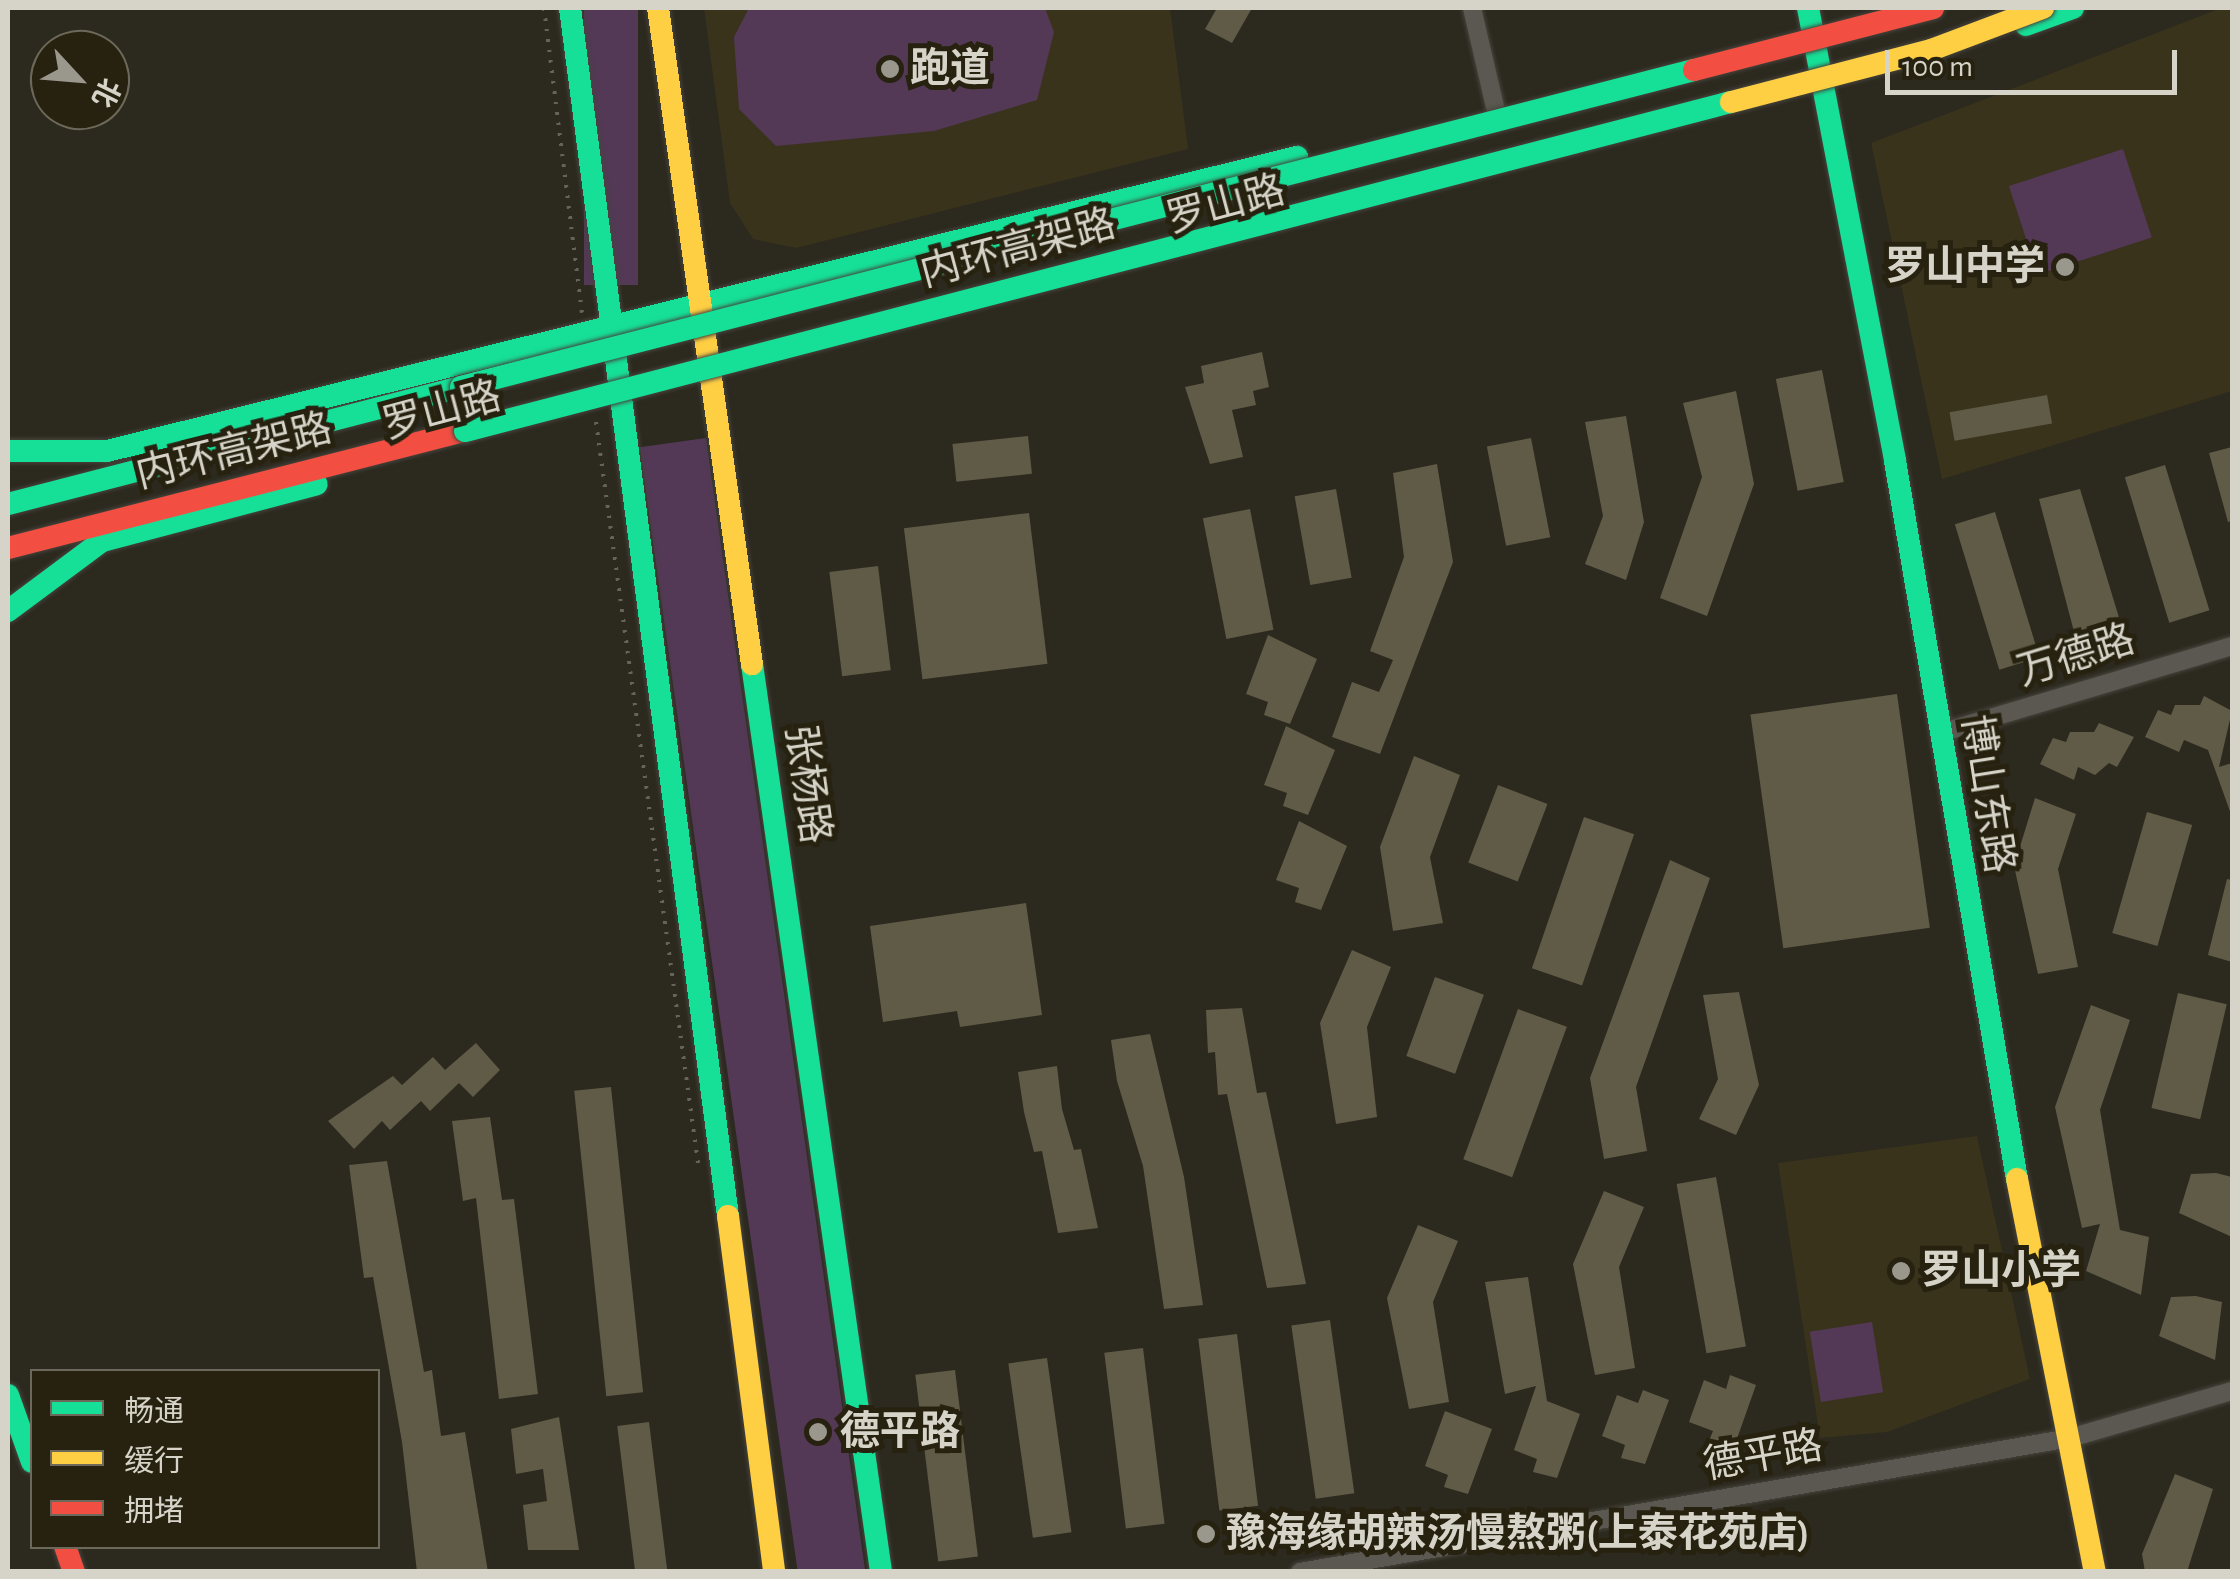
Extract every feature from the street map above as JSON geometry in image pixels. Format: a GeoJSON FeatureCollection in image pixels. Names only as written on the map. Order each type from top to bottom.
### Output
{"type":"FeatureCollection","features":[{"type":"Feature","properties":{"kind":"main road"},"geometry":{"type":"LineString","coordinates":[[570,8],[618,400],[774,1572]]}},
{"type":"Feature","properties":{"kind":"main road","name":"张杨路"},"geometry":{"type":"LineString","coordinates":[[658,8],[881,1572]]}},
{"type":"Feature","properties":{"kind":"main road","name":"罗山路"},"geometry":{"type":"LineString","coordinates":[[8,450],[107,451],[1496,107],[1810,17],[1890,8]]}},
{"type":"Feature","properties":{"kind":"main road","name":"内环高架路"},"geometry":{"type":"LineString","coordinates":[[8,504],[1933,8]]}},
{"type":"Feature","properties":{"kind":"main road","name":"内环高架路"},"geometry":{"type":"LineString","coordinates":[[8,548],[1931,50],[2043,8]]}},
{"type":"Feature","properties":{"kind":"main road","name":"罗山路"},"geometry":{"type":"LineString","coordinates":[[8,611],[102,541],[618,400],[1938,59],[2073,8]]}},
{"type":"Feature","properties":{"kind":"main road","name":"博山东路"},"geometry":{"type":"LineString","coordinates":[[1810,17],[1940,733],[1998,1088],[2095,1572]]}},
{"type":"Feature","properties":{"kind":"main road"},"geometry":{"type":"LineString","coordinates":[[8,1396],[30,1456]]}},
{"type":"Feature","properties":{"kind":"street"},"geometry":{"type":"LineString","coordinates":[[1472,8],[1496,107]]}},
{"type":"Feature","properties":{"kind":"street","name":"万德路"},"geometry":{"type":"LineString","coordinates":[[1940,733],[2232,646]]}},
{"type":"Feature","properties":{"kind":"street","name":"德平路"},"geometry":{"type":"LineString","coordinates":[[1300,1572],[2070,1438],[2232,1390]]}},
{"type":"Feature","properties":{"kind":"path"},"geometry":{"type":"LineString","coordinates":[[544,8],[584,332]]}},
{"type":"Feature","properties":{"kind":"path"},"geometry":{"type":"LineString","coordinates":[[594,408],[700,1177]]}},
{"type":"Feature","properties":{"kind":"shaded area"},"geometry":{"type":"Polygon","coordinates":[[[584,8],[638,8],[638,285],[584,285],[584,8]]]}},
{"type":"Feature","properties":{"kind":"shaded area"},"geometry":{"type":"Polygon","coordinates":[[[704,8],[1170,8],[1188,149],[796,248],[753,239],[730,203],[704,8]]]}},
{"type":"Feature","properties":{"kind":"shaded area","name":"跑道"},"geometry":{"type":"Polygon","coordinates":[[[749,8],[1045,8],[1054,32],[1037,100],[934,131],[776,146],[739,109],[734,37],[749,8]]]}},
{"type":"Feature","properties":{"kind":"shaded area","name":"罗山中学"},"geometry":{"type":"Polygon","coordinates":[[[2221,8],[2232,8],[2232,391],[1942,479],[1871,143],[2221,8]]]}},
{"type":"Feature","properties":{"kind":"shaded area"},"geometry":{"type":"Polygon","coordinates":[[[2123,149],[2152,237],[2038,275],[2009,186],[2123,149]]]}},
{"type":"Feature","properties":{"kind":"shaded area"},"geometry":{"type":"Polygon","coordinates":[[[706,438],[865,1570],[798,1572],[640,447],[706,438]]]}},
{"type":"Feature","properties":{"kind":"shaded area","name":"罗山小学"},"geometry":{"type":"Polygon","coordinates":[[[1977,1136],[2030,1379],[1887,1432],[1820,1438],[1778,1163],[1977,1136]]]}},
{"type":"Feature","properties":{"kind":"shaded area"},"geometry":{"type":"Polygon","coordinates":[[[1872,1322],[1883,1392],[1821,1402],[1810,1332],[1872,1322]]]}},
{"type":"Feature","properties":{"kind":"building"},"geometry":{"type":"Polygon","coordinates":[[[1217,8],[1252,8],[1232,43],[1205,29],[1217,8]]]}},
{"type":"Feature","properties":{"kind":"building"},"geometry":{"type":"Polygon","coordinates":[[[1262,352],[1269,387],[1253,391],[1256,405],[1232,410],[1243,457],[1210,464],[1185,387],[1204,383],[1201,366],[1262,352]]]}},
{"type":"Feature","properties":{"kind":"building"},"geometry":{"type":"Polygon","coordinates":[[[1822,370],[1844,482],[1798,491],[1776,379],[1822,370]]]}},
{"type":"Feature","properties":{"kind":"building"},"geometry":{"type":"Polygon","coordinates":[[[1736,391],[1754,484],[1707,616],[1660,598],[1702,477],[1683,403],[1736,391]]]}},
{"type":"Feature","properties":{"kind":"building"},"geometry":{"type":"Polygon","coordinates":[[[2047,395],[2052,424],[1955,441],[1950,412],[2047,395]]]}},
{"type":"Feature","properties":{"kind":"building"},"geometry":{"type":"Polygon","coordinates":[[[1626,416],[1644,522],[1626,580],[1585,564],[1603,516],[1585,422],[1626,416]]]}},
{"type":"Feature","properties":{"kind":"building"},"geometry":{"type":"Polygon","coordinates":[[[1028,436],[1032,474],[956,482],[952,444],[1028,436]]]}},
{"type":"Feature","properties":{"kind":"building"},"geometry":{"type":"Polygon","coordinates":[[[1531,438],[1550,537],[1506,546],[1487,447],[1531,438]]]}},
{"type":"Feature","properties":{"kind":"building"},"geometry":{"type":"Polygon","coordinates":[[[2232,447],[2232,521],[2228,522],[2209,453],[2232,447]]]}},
{"type":"Feature","properties":{"kind":"building"},"geometry":{"type":"Polygon","coordinates":[[[1437,464],[1453,562],[1380,754],[1332,737],[1352,682],[1379,692],[1393,660],[1370,651],[1404,557],[1393,473],[1437,464]]]}},
{"type":"Feature","properties":{"kind":"building"},"geometry":{"type":"Polygon","coordinates":[[[2165,465],[2209,610],[2169,623],[2125,477],[2165,465]]]}},
{"type":"Feature","properties":{"kind":"building"},"geometry":{"type":"Polygon","coordinates":[[[1336,489],[1352,578],[1310,585],[1295,496],[1336,489]]]}},
{"type":"Feature","properties":{"kind":"building"},"geometry":{"type":"Polygon","coordinates":[[[2080,489],[2124,634],[2077,643],[2039,499],[2080,489]]]}},
{"type":"Feature","properties":{"kind":"building"},"geometry":{"type":"Polygon","coordinates":[[[1250,509],[1273,630],[1226,639],[1203,518],[1250,509]]]}},
{"type":"Feature","properties":{"kind":"building"},"geometry":{"type":"Polygon","coordinates":[[[1995,512],[2039,657],[1999,670],[1955,524],[1995,512]]]}},
{"type":"Feature","properties":{"kind":"building"},"geometry":{"type":"Polygon","coordinates":[[[1029,513],[1048,664],[922,679],[904,528],[1029,513]]]}},
{"type":"Feature","properties":{"kind":"building"},"geometry":{"type":"Polygon","coordinates":[[[878,566],[891,670],[842,676],[829,572],[878,566]]]}},
{"type":"Feature","properties":{"kind":"building"},"geometry":{"type":"Polygon","coordinates":[[[1268,635],[1317,659],[1290,724],[1264,715],[1268,702],[1246,694],[1268,635]]]}},
{"type":"Feature","properties":{"kind":"building"},"geometry":{"type":"Polygon","coordinates":[[[1897,694],[1930,928],[1783,948],[1750,715],[1897,694]]]}},
{"type":"Feature","properties":{"kind":"building"},"geometry":{"type":"Polygon","coordinates":[[[2204,696],[2232,711],[2219,767],[2232,763],[2232,817],[2208,750],[2184,740],[2179,752],[2145,737],[2158,710],[2171,715],[2175,705],[2200,705],[2204,696]]]}},
{"type":"Feature","properties":{"kind":"building"},"geometry":{"type":"Polygon","coordinates":[[[2099,723],[2134,737],[2117,767],[2109,763],[2095,775],[2078,767],[2074,780],[2040,764],[2053,738],[2066,742],[2070,732],[2094,732],[2099,723]]]}},
{"type":"Feature","properties":{"kind":"building"},"geometry":{"type":"Polygon","coordinates":[[[1286,726],[1335,750],[1308,815],[1283,806],[1287,793],[1264,785],[1286,726]]]}},
{"type":"Feature","properties":{"kind":"building"},"geometry":{"type":"Polygon","coordinates":[[[1414,756],[1460,775],[1430,857],[1443,923],[1393,931],[1380,847],[1414,756]]]}},
{"type":"Feature","properties":{"kind":"building"},"geometry":{"type":"Polygon","coordinates":[[[1498,785],[1547,804],[1518,881],[1468,862],[1498,785]]]}},
{"type":"Feature","properties":{"kind":"building"},"geometry":{"type":"Polygon","coordinates":[[[2035,798],[2076,814],[2058,869],[2078,967],[2038,974],[2014,866],[2035,798]]]}},
{"type":"Feature","properties":{"kind":"building"},"geometry":{"type":"Polygon","coordinates":[[[2147,812],[2192,825],[2157,946],[2112,933],[2147,812]]]}},
{"type":"Feature","properties":{"kind":"building"},"geometry":{"type":"Polygon","coordinates":[[[1584,817],[1634,834],[1582,986],[1532,968],[1584,817]]]}},
{"type":"Feature","properties":{"kind":"building"},"geometry":{"type":"Polygon","coordinates":[[[1299,821],[1347,846],[1321,910],[1295,902],[1299,888],[1276,880],[1299,821]]]}},
{"type":"Feature","properties":{"kind":"building"},"geometry":{"type":"Polygon","coordinates":[[[1670,860],[1710,878],[1636,1087],[1647,1151],[1604,1159],[1590,1078],[1670,860]]]}},
{"type":"Feature","properties":{"kind":"building"},"geometry":{"type":"Polygon","coordinates":[[[2227,879],[2232,880],[2232,962],[2208,955],[2227,879]]]}},
{"type":"Feature","properties":{"kind":"building"},"geometry":{"type":"Polygon","coordinates":[[[1026,903],[1042,1015],[960,1027],[957,1011],[883,1022],[870,926],[1026,903]]]}},
{"type":"Feature","properties":{"kind":"building"},"geometry":{"type":"Polygon","coordinates":[[[1352,950],[1391,967],[1367,1027],[1377,1117],[1336,1124],[1320,1023],[1352,950]]]}},
{"type":"Feature","properties":{"kind":"building"},"geometry":{"type":"Polygon","coordinates":[[[1435,977],[1484,995],[1455,1074],[1406,1056],[1435,977]]]}},
{"type":"Feature","properties":{"kind":"building"},"geometry":{"type":"Polygon","coordinates":[[[1739,992],[1759,1085],[1736,1135],[1699,1119],[1718,1079],[1703,995],[1739,992]]]}},
{"type":"Feature","properties":{"kind":"building"},"geometry":{"type":"Polygon","coordinates":[[[2178,993],[2227,1004],[2200,1119],[2151,1108],[2178,993]]]}},
{"type":"Feature","properties":{"kind":"building"},"geometry":{"type":"Polygon","coordinates":[[[2091,1005],[2130,1020],[2100,1110],[2120,1230],[2149,1237],[2141,1295],[2086,1271],[2100,1224],[2082,1228],[2055,1107],[2091,1005]]]}},
{"type":"Feature","properties":{"kind":"building"},"geometry":{"type":"Polygon","coordinates":[[[1242,1008],[1257,1093],[1266,1092],[1306,1284],[1267,1288],[1227,1094],[1218,1095],[1215,1052],[1208,1053],[1206,1010],[1242,1008]]]}},
{"type":"Feature","properties":{"kind":"building"},"geometry":{"type":"Polygon","coordinates":[[[1518,1009],[1567,1027],[1512,1177],[1463,1159],[1518,1009]]]}},
{"type":"Feature","properties":{"kind":"building"},"geometry":{"type":"Polygon","coordinates":[[[1150,1034],[1184,1177],[1203,1305],[1164,1309],[1143,1166],[1117,1081],[1111,1040],[1150,1034]]]}},
{"type":"Feature","properties":{"kind":"building"},"geometry":{"type":"Polygon","coordinates":[[[476,1043],[500,1070],[473,1097],[459,1083],[430,1111],[421,1101],[390,1130],[382,1121],[354,1149],[328,1121],[393,1076],[402,1085],[433,1057],[445,1070],[476,1043]]]}},
{"type":"Feature","properties":{"kind":"building"},"geometry":{"type":"Polygon","coordinates":[[[1057,1066],[1062,1109],[1074,1150],[1081,1149],[1098,1228],[1058,1233],[1042,1151],[1034,1152],[1018,1072],[1057,1066]]]}},
{"type":"Feature","properties":{"kind":"building"},"geometry":{"type":"Polygon","coordinates":[[[611,1087],[643,1392],[606,1396],[574,1091],[611,1087]]]}},
{"type":"Feature","properties":{"kind":"building"},"geometry":{"type":"Polygon","coordinates":[[[490,1117],[502,1200],[514,1199],[538,1394],[499,1399],[476,1198],[463,1201],[452,1121],[490,1117]]]}},
{"type":"Feature","properties":{"kind":"building"},"geometry":{"type":"Polygon","coordinates":[[[387,1161],[424,1372],[432,1370],[441,1436],[465,1432],[488,1572],[417,1572],[402,1442],[373,1277],[364,1278],[349,1165],[387,1161]]]}},
{"type":"Feature","properties":{"kind":"building"},"geometry":{"type":"Polygon","coordinates":[[[2191,1174],[2232,1177],[2232,1237],[2179,1213],[2191,1174]]]}},
{"type":"Feature","properties":{"kind":"building"},"geometry":{"type":"Polygon","coordinates":[[[1716,1177],[1746,1346],[1706,1353],[1677,1184],[1716,1177]]]}},
{"type":"Feature","properties":{"kind":"building"},"geometry":{"type":"Polygon","coordinates":[[[1604,1191],[1644,1207],[1619,1267],[1635,1368],[1595,1375],[1573,1264],[1604,1191]]]}},
{"type":"Feature","properties":{"kind":"building"},"geometry":{"type":"Polygon","coordinates":[[[1418,1225],[1458,1241],[1433,1302],[1449,1402],[1409,1409],[1387,1298],[1418,1225]]]}},
{"type":"Feature","properties":{"kind":"building"},"geometry":{"type":"Polygon","coordinates":[[[1528,1277],[1547,1401],[1580,1414],[1557,1478],[1533,1472],[1537,1459],[1514,1450],[1536,1386],[1505,1394],[1485,1282],[1528,1277]]]}},
{"type":"Feature","properties":{"kind":"building"},"geometry":{"type":"Polygon","coordinates":[[[2196,1296],[2222,1302],[2215,1360],[2159,1336],[2171,1297],[2196,1296]]]}},
{"type":"Feature","properties":{"kind":"building"},"geometry":{"type":"Polygon","coordinates":[[[1330,1320],[1354,1493],[1316,1499],[1291,1325],[1330,1320]]]}},
{"type":"Feature","properties":{"kind":"building"},"geometry":{"type":"Polygon","coordinates":[[[1237,1334],[1258,1506],[1219,1510],[1198,1339],[1237,1334]]]}},
{"type":"Feature","properties":{"kind":"building"},"geometry":{"type":"Polygon","coordinates":[[[1143,1348],[1165,1524],[1126,1528],[1104,1353],[1143,1348]]]}},
{"type":"Feature","properties":{"kind":"building"},"geometry":{"type":"Polygon","coordinates":[[[1047,1358],[1071,1532],[1033,1538],[1008,1363],[1047,1358]]]}},
{"type":"Feature","properties":{"kind":"building"},"geometry":{"type":"Polygon","coordinates":[[[955,1370],[978,1557],[938,1561],[915,1375],[955,1370]]]}},
{"type":"Feature","properties":{"kind":"building"},"geometry":{"type":"Polygon","coordinates":[[[1730,1375],[1756,1385],[1733,1450],[1708,1443],[1713,1431],[1689,1422],[1704,1380],[1726,1389],[1730,1375]]]}},
{"type":"Feature","properties":{"kind":"building"},"geometry":{"type":"Polygon","coordinates":[[[1643,1390],[1669,1400],[1645,1464],[1621,1458],[1625,1445],[1602,1436],[1617,1395],[1638,1403],[1643,1390]]]}},
{"type":"Feature","properties":{"kind":"building"},"geometry":{"type":"Polygon","coordinates":[[[1445,1411],[1492,1429],[1468,1494],[1444,1487],[1448,1475],[1425,1466],[1445,1411]]]}},
{"type":"Feature","properties":{"kind":"building"},"geometry":{"type":"Polygon","coordinates":[[[559,1417],[579,1550],[528,1550],[523,1505],[547,1501],[543,1469],[516,1474],[511,1429],[559,1417]]]}},
{"type":"Feature","properties":{"kind":"building"},"geometry":{"type":"Polygon","coordinates":[[[649,1422],[667,1572],[635,1572],[617,1426],[649,1422]]]}},
{"type":"Feature","properties":{"kind":"building"},"geometry":{"type":"Polygon","coordinates":[[[2175,1474],[2213,1489],[2187,1572],[2145,1572],[2142,1554],[2175,1474]]]}},
{"type":"Feature","properties":{"kind":"traffic: fast"},"geometry":{"type":"LineString","coordinates":[[570,8],[728,1216]]}},
{"type":"Feature","properties":{"kind":"traffic: fast"},"geometry":{"type":"LineString","coordinates":[[1808,8],[1895,461],[2017,1179]]}},
{"type":"Feature","properties":{"kind":"traffic: fast"},"geometry":{"type":"LineString","coordinates":[[2026,25],[2073,8]]}},
{"type":"Feature","properties":{"kind":"traffic: fast"},"geometry":{"type":"LineString","coordinates":[[461,387],[1694,70]]}},
{"type":"Feature","properties":{"kind":"traffic: fast"},"geometry":{"type":"LineString","coordinates":[[465,431],[1731,102]]}},
{"type":"Feature","properties":{"kind":"traffic: fast"},"geometry":{"type":"LineString","coordinates":[[8,451],[107,451],[1297,157]]}},
{"type":"Feature","properties":{"kind":"traffic: fast"},"geometry":{"type":"LineString","coordinates":[[8,504],[461,387]]}},
{"type":"Feature","properties":{"kind":"traffic: fast"},"geometry":{"type":"LineString","coordinates":[[8,611],[102,541],[317,484]]}},
{"type":"Feature","properties":{"kind":"traffic: fast"},"geometry":{"type":"LineString","coordinates":[[752,664],[881,1572]]}},
{"type":"Feature","properties":{"kind":"traffic: fast"},"geometry":{"type":"LineString","coordinates":[[8,1395],[30,1456]]}},
{"type":"Feature","properties":{"kind":"traffic: slow"},"geometry":{"type":"LineString","coordinates":[[658,8],[752,664]]}},
{"type":"Feature","properties":{"kind":"traffic: slow"},"geometry":{"type":"LineString","coordinates":[[1731,102],[1931,50],[2043,8]]}},
{"type":"Feature","properties":{"kind":"traffic: slow"},"geometry":{"type":"LineString","coordinates":[[2017,1179],[2095,1572]]}},
{"type":"Feature","properties":{"kind":"traffic: slow"},"geometry":{"type":"LineString","coordinates":[[728,1216],[774,1572]]}},
{"type":"Feature","properties":{"kind":"traffic: jam"},"geometry":{"type":"LineString","coordinates":[[1694,70],[1933,8]]}},
{"type":"Feature","properties":{"kind":"traffic: jam"},"geometry":{"type":"LineString","coordinates":[[8,548],[465,431]]}},
{"type":"Feature","properties":{"kind":"traffic: jam"},"geometry":{"type":"LineString","coordinates":[[66,1549],[74,1572]]}},
{"type":"Feature","properties":{"kind":"place","name":"跑道"},"geometry":{"type":"Point","coordinates":[890,69]}},
{"type":"Feature","properties":{"kind":"place","name":"罗山中学"},"geometry":{"type":"Point","coordinates":[2065,267]}},
{"type":"Feature","properties":{"kind":"place","name":"罗山小学"},"geometry":{"type":"Point","coordinates":[1901,1271]}},
{"type":"Feature","properties":{"kind":"place","name":"德平路"},"geometry":{"type":"Point","coordinates":[818,1432]}},
{"type":"Feature","properties":{"kind":"place","name":"豫海缘胡辣汤慢熬粥(上泰花苑店)"},"geometry":{"type":"Point","coordinates":[1206,1534]}}]}
